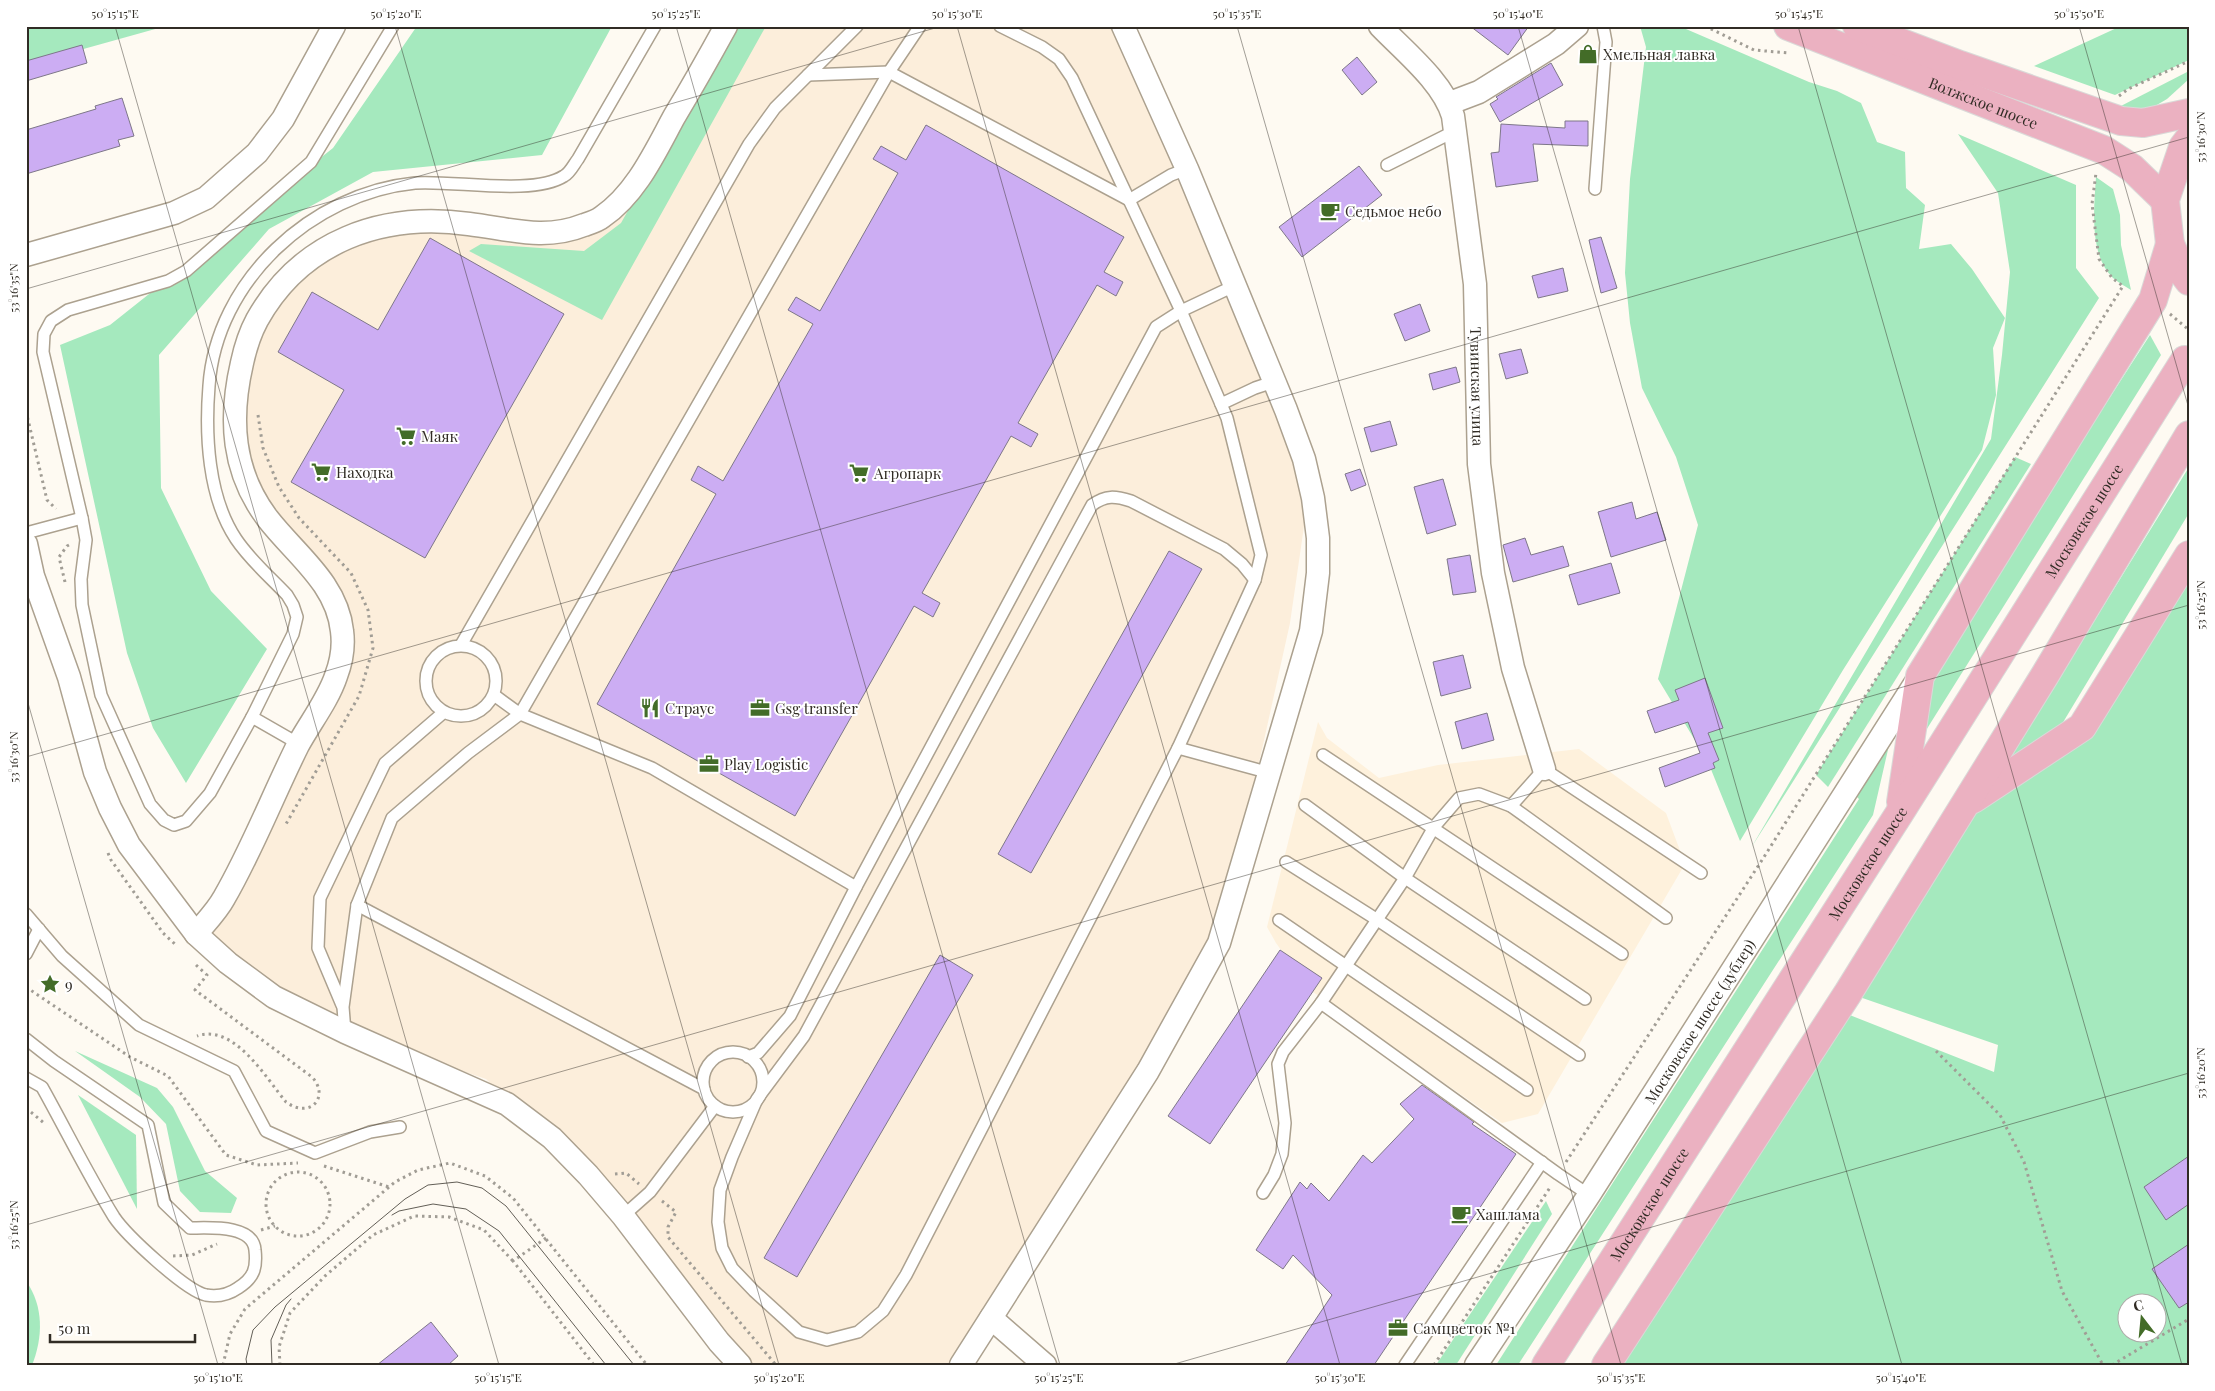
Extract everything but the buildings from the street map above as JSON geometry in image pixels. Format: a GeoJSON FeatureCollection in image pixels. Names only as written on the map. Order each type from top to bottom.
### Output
{"type":"FeatureCollection","features":[{"type":"Feature","properties":{"kind":"main road","name":"Волжское шоссе"},"geometry":{"type":"LineString","coordinates":[[1788,26],[2104,150],[2132,168],[2166,200]]}},
{"type":"Feature","properties":{"kind":"main road","name":"Волжское шоссе"},"geometry":{"type":"LineString","coordinates":[[1858,26],[1960,65],[2121,121],[2142,124],[2189,113]]}},
{"type":"Feature","properties":{"kind":"main road"},"geometry":{"type":"LineString","coordinates":[[2189,139],[2183,147],[2166,200],[2170,244],[2182,273],[2189,281]]}},
{"type":"Feature","properties":{"kind":"main road"},"geometry":{"type":"LineString","coordinates":[[1899,814],[1920,676],[2153,300],[2170,244]]}},
{"type":"Feature","properties":{"kind":"main road","name":"Московское шоссе"},"geometry":{"type":"LineString","coordinates":[[1546,1365],[1899,814],[2185,360]]}},
{"type":"Feature","properties":{"kind":"main road"},"geometry":{"type":"LineString","coordinates":[[1606,1365],[1848,992],[2045,675],[2189,435]]}},
{"type":"Feature","properties":{"kind":"main road"},"geometry":{"type":"LineString","coordinates":[[1965,804],[2082,728],[2189,555]]}},
{"type":"Feature","properties":{"kind":"street"},"geometry":{"type":"LineString","coordinates":[[26,255],[174,213],[206,198],[251,159],[282,119],[305,82],[334,26]]}},
{"type":"Feature","properties":{"kind":"street"},"geometry":{"type":"LineString","coordinates":[[196,934],[223,901],[299,744],[336,679],[342,656],[342,631],[337,610],[326,586],[307,560],[269,520],[254,498],[236,447],[233,416],[237,386],[244,354],[256,321],[292,275],[317,252],[353,234],[375,227],[403,222],[430,221],[465,223],[529,234],[567,232],[601,218],[628,193],[652,156],[726,26]]}},
{"type":"Feature","properties":{"kind":"street"},"geometry":{"type":"LineString","coordinates":[[961,1365],[1148,1072],[1218,943],[1311,630],[1318,573],[1318,538],[1314,498],[1304,459],[1188,169],[1123,26]]}},
{"type":"Feature","properties":{"kind":"street","name":"Тувинская улица"},"geometry":{"type":"LineString","coordinates":[[1380,26],[1439,87],[1450,104],[1474,284],[1480,464],[1493,573],[1513,668],[1544,769]]}},
{"type":"Feature","properties":{"kind":"street"},"geometry":{"type":"LineString","coordinates":[[1450,104],[1479,92],[1556,44],[1577,26]]}},
{"type":"Feature","properties":{"kind":"street"},"geometry":{"type":"LineString","coordinates":[[26,544],[30,577],[69,677],[95,772],[110,808],[129,845],[196,934],[228,963],[274,997],[345,1032],[507,1104],[552,1138],[588,1175],[623,1216],[719,1342],[740,1365]]}},
{"type":"Feature","properties":{"kind":"street","name":"Московское шоссе (дублер)"},"geometry":{"type":"LineString","coordinates":[[1476,1365],[1589,1194],[1920,676]]}},
{"type":"Feature","properties":{"kind":"street"},"geometry":{"type":"LineString","coordinates":[[991,1318],[1045,1365]]}},
{"type":"Feature","properties":{"kind":"lane"},"geometry":{"type":"LineString","coordinates":[[393,26],[311,162],[194,264],[168,281],[68,310],[51,321],[44,334],[43,352],[86,540],[81,579],[82,604],[101,695],[150,804],[164,820],[174,825],[186,821],[210,793],[252,717],[293,634],[297,617],[287,595],[237,541],[228,526],[212,474],[206,422],[210,364],[229,309],[270,253],[310,220],[346,202],[382,190],[415,183],[525,186],[547,184],[566,176],[655,26]]}},
{"type":"Feature","properties":{"kind":"lane"},"geometry":{"type":"LineString","coordinates":[[461,646],[748,144],[776,108],[856,26]]}},
{"type":"Feature","properties":{"kind":"lane"},"geometry":{"type":"LineString","coordinates":[[345,1032],[343,1006],[357,905],[392,818],[468,753],[520,714],[889,72],[920,26]]}},
{"type":"Feature","properties":{"kind":"lane"},"geometry":{"type":"LineString","coordinates":[[1000,26],[1059,59],[1072,78],[1182,311],[1221,404],[1261,555],[1255,580],[1178,748],[906,1275],[883,1311],[858,1332],[827,1340],[800,1332],[754,1291],[732,1268],[722,1248],[718,1222],[720,1190],[732,1156],[757,1099],[763,1083],[762,1075],[759,1067],[748,1056],[735,1052],[715,1057],[708,1065],[704,1074],[704,1089],[711,1103],[728,1112],[739,1111],[748,1108],[757,1099],[804,1036],[1092,504],[1102,498],[1114,496],[1131,501],[1224,549],[1242,564],[1255,580]]}},
{"type":"Feature","properties":{"kind":"lane"},"geometry":{"type":"LineString","coordinates":[[1595,189],[1606,42],[1603,26]]}},
{"type":"Feature","properties":{"kind":"lane"},"geometry":{"type":"LineString","coordinates":[[808,75],[889,72],[1129,200]]}},
{"type":"Feature","properties":{"kind":"lane"},"geometry":{"type":"LineString","coordinates":[[1387,165],[1455,132]]}},
{"type":"Feature","properties":{"kind":"lane"},"geometry":{"type":"LineString","coordinates":[[1129,200],[1171,175],[1188,169]]}},
{"type":"Feature","properties":{"kind":"lane"},"geometry":{"type":"LineString","coordinates":[[748,1056],[758,1052],[790,1016],[856,887],[1156,327],[1182,311],[1234,286]]}},
{"type":"Feature","properties":{"kind":"lane"},"geometry":{"type":"LineString","coordinates":[[1221,404],[1273,382]]}},
{"type":"Feature","properties":{"kind":"lane"},"geometry":{"type":"LineString","coordinates":[[26,533],[82,518]]}},
{"type":"Feature","properties":{"kind":"lane"},"geometry":{"type":"LineString","coordinates":[[461,646],[473,648],[483,653],[491,662],[496,672],[497,684],[494,695],[487,705],[478,712],[467,716],[455,716],[444,712],[435,705],[429,695],[426,684],[427,672],[432,662],[440,653],[450,648],[461,646]]}},
{"type":"Feature","properties":{"kind":"lane"},"geometry":{"type":"LineString","coordinates":[[494,695],[520,714],[652,768],[856,887]]}},
{"type":"Feature","properties":{"kind":"lane"},"geometry":{"type":"LineString","coordinates":[[343,1006],[318,948],[320,898],[385,763],[444,712]]}},
{"type":"Feature","properties":{"kind":"lane"},"geometry":{"type":"LineString","coordinates":[[252,717],[299,744]]}},
{"type":"Feature","properties":{"kind":"lane"},"geometry":{"type":"LineString","coordinates":[[1178,748],[1270,773]]}},
{"type":"Feature","properties":{"kind":"lane"},"geometry":{"type":"LineString","coordinates":[[1323,754],[1622,954]]}},
{"type":"Feature","properties":{"kind":"lane"},"geometry":{"type":"LineString","coordinates":[[1511,806],[1544,769],[1701,873]]}},
{"type":"Feature","properties":{"kind":"lane"},"geometry":{"type":"LineString","coordinates":[[1263,1193],[1274,1175],[1282,1154],[1285,1123],[1278,1064],[1283,1052],[1346,966],[1405,878],[1434,827],[1459,798],[1479,794],[1511,806],[1666,918]]}},
{"type":"Feature","properties":{"kind":"lane"},"geometry":{"type":"LineString","coordinates":[[1305,806],[1405,878],[1585,998]]}},
{"type":"Feature","properties":{"kind":"lane"},"geometry":{"type":"LineString","coordinates":[[1286,862],[1579,1055]]}},
{"type":"Feature","properties":{"kind":"lane"},"geometry":{"type":"LineString","coordinates":[[357,905],[704,1089]]}},
{"type":"Feature","properties":{"kind":"lane"},"geometry":{"type":"LineString","coordinates":[[26,914],[62,956],[139,1025],[234,1071],[266,1131],[315,1153],[370,1132],[400,1127]]}},
{"type":"Feature","properties":{"kind":"lane"},"geometry":{"type":"LineString","coordinates":[[1279,920],[1527,1090]]}},
{"type":"Feature","properties":{"kind":"lane"},"geometry":{"type":"LineString","coordinates":[[26,954],[39,929]]}},
{"type":"Feature","properties":{"kind":"lane"},"geometry":{"type":"LineString","coordinates":[[1321,1002],[1558,1174],[1589,1194]]}},
{"type":"Feature","properties":{"kind":"lane"},"geometry":{"type":"LineString","coordinates":[[26,1039],[54,1061],[148,1125],[164,1203],[190,1228],[223,1228],[246,1234],[255,1246],[256,1266],[246,1283],[227,1295],[205,1295],[153,1260],[115,1218],[42,1087],[26,1078]]}},
{"type":"Feature","properties":{"kind":"lane"},"geometry":{"type":"LineString","coordinates":[[623,1216],[650,1192],[715,1106]]}},
{"type":"Feature","properties":{"kind":"lane"},"geometry":{"type":"LineString","coordinates":[[1405,1365],[1542,1162]]}},
{"type":"Feature","properties":{"kind":"path"},"geometry":{"type":"LineString","coordinates":[[2120,97],[2128,88],[2189,61]]}},
{"type":"Feature","properties":{"kind":"path"},"geometry":{"type":"LineString","coordinates":[[1434,1365],[1764,857],[2123,286],[2112,278],[2099,258],[2092,204],[2097,165]]}},
{"type":"Feature","properties":{"kind":"path"},"geometry":{"type":"LineString","coordinates":[[2167,312],[2189,330]]}},
{"type":"Feature","properties":{"kind":"path"},"geometry":{"type":"LineString","coordinates":[[26,987],[130,1057],[168,1076],[226,1155],[257,1165],[304,1162]]}},
{"type":"Feature","properties":{"kind":"path"},"geometry":{"type":"LineString","coordinates":[[1936,1051],[2000,1114],[2024,1162],[2062,1291],[2103,1365]]}},
{"type":"Feature","properties":{"kind":"path"},"geometry":{"type":"LineString","coordinates":[[26,1108],[46,1126]]}},
{"type":"Feature","properties":{"kind":"path"},"geometry":{"type":"LineString","coordinates":[[223,1365],[230,1334],[245,1309],[390,1187],[418,1170],[450,1163],[485,1176],[513,1198],[647,1365]]}},
{"type":"Feature","properties":{"kind":"path"},"geometry":{"type":"LineString","coordinates":[[321,1165],[390,1187]]}},
{"type":"Feature","properties":{"kind":"path"},"geometry":{"type":"LineString","coordinates":[[167,1252],[173,1256],[192,1255],[230,1238],[275,1226],[291,1235],[302,1236],[311,1233],[320,1227],[330,1209],[330,1198],[320,1180],[301,1172],[291,1172],[273,1184],[268,1193],[266,1204],[268,1214],[275,1226]]}},
{"type":"Feature","properties":{"kind":"path"},"geometry":{"type":"LineString","coordinates":[[676,1212],[668,1227],[668,1237],[776,1365]]}},
{"type":"Feature","properties":{"kind":"path"},"geometry":{"type":"LineString","coordinates":[[280,1365],[279,1347],[290,1313],[325,1276],[373,1235],[414,1216],[449,1217],[484,1230],[514,1261],[594,1365]]}},
{"type":"Feature","properties":{"kind":"path"},"geometry":{"type":"LineString","coordinates":[[514,1261],[546,1238]]}},
{"type":"Feature","properties":{"kind":"path"},"geometry":{"type":"LineString","coordinates":[[2112,1365],[2189,1319]]}},
{"type":"Feature","properties":{"kind":"shaded area"},"geometry":{"type":"Polygon","coordinates":[[[721,26],[1122,26],[1310,485],[1290,623],[1219,943],[961,1365],[740,1365],[623,1216],[486,1079],[345,1032],[196,934],[336,679],[337,609],[243,472],[237,386],[276,294],[332,245],[403,222],[567,232],[628,193],[721,26]]]}},
{"type":"Feature","properties":{"kind":"shaded area"},"geometry":{"type":"Polygon","coordinates":[[[1318,722],[1327,738],[1379,778],[1438,765],[1579,749],[1666,813],[1685,864],[1538,1114],[1502,1123],[1310,990],[1276,943],[1267,927],[1318,722]]]}},
{"type":"Feature","properties":{"kind":"green space"},"geometry":{"type":"Polygon","coordinates":[[[26,26],[166,26],[26,65],[26,26]]]}},
{"type":"Feature","properties":{"kind":"green space"},"geometry":{"type":"Polygon","coordinates":[[[417,26],[612,26],[542,155],[373,172],[269,229],[159,355],[161,488],[211,591],[267,649],[186,783],[153,728],[127,653],[60,345],[110,325],[333,148],[417,26]]]}},
{"type":"Feature","properties":{"kind":"green space"},"geometry":{"type":"Polygon","coordinates":[[[732,26],[766,26],[602,320],[469,251],[481,244],[584,251],[621,223],[732,26]]]}},
{"type":"Feature","properties":{"kind":"green space"},"geometry":{"type":"Polygon","coordinates":[[[1640,26],[1679,26],[1809,82],[1837,91],[1861,103],[1877,142],[1905,152],[1906,188],[1925,205],[1919,249],[1951,244],[1972,269],[2005,318],[1993,348],[1996,395],[1982,450],[1843,670],[1740,841],[1708,762],[1658,679],[1698,525],[1676,457],[1642,388],[1630,323],[1625,273],[1630,179],[1646,47],[1640,26]]]}},
{"type":"Feature","properties":{"kind":"green space"},"geometry":{"type":"Polygon","coordinates":[[[2121,26],[2189,26],[2189,60],[2115,95],[2034,66],[2121,26]]]}},
{"type":"Feature","properties":{"kind":"green space"},"geometry":{"type":"Polygon","coordinates":[[[2189,71],[2189,79],[2167,99],[2128,122],[2115,109],[2189,71]]]}},
{"type":"Feature","properties":{"kind":"green space"},"geometry":{"type":"Polygon","coordinates":[[[1958,134],[2076,185],[2076,268],[2099,298],[1751,848],[1991,439],[2010,272],[1998,193],[1958,134]]]}},
{"type":"Feature","properties":{"kind":"green space"},"geometry":{"type":"Polygon","coordinates":[[[2096,177],[2113,189],[2120,215],[2121,245],[2131,290],[2112,277],[2100,256],[2096,243],[2094,216],[2096,177]]]}},
{"type":"Feature","properties":{"kind":"green space"},"geometry":{"type":"Polygon","coordinates":[[[2150,335],[2161,355],[1908,759],[1917,697],[2150,335]]]}},
{"type":"Feature","properties":{"kind":"green space"},"geometry":{"type":"Polygon","coordinates":[[[2015,457],[2031,464],[1828,787],[1816,775],[2015,457]]]}},
{"type":"Feature","properties":{"kind":"green space"},"geometry":{"type":"Polygon","coordinates":[[[2189,467],[2189,513],[2062,724],[2008,761],[2189,467]]]}},
{"type":"Feature","properties":{"kind":"green space"},"geometry":{"type":"Polygon","coordinates":[[[2189,555],[2189,1365],[1605,1365],[1837,1010],[1994,1072],[1998,1045],[1848,993],[1965,804],[2082,727],[2189,555]]]}},
{"type":"Feature","properties":{"kind":"green space"},"geometry":{"type":"Polygon","coordinates":[[[1890,741],[1873,815],[1518,1365],[1496,1365],[1859,799],[1852,792],[1890,741]]]}},
{"type":"Feature","properties":{"kind":"green space"},"geometry":{"type":"Polygon","coordinates":[[[75,1051],[157,1088],[173,1107],[205,1171],[237,1198],[231,1213],[200,1212],[180,1191],[166,1124],[140,1097],[75,1051]]]}},
{"type":"Feature","properties":{"kind":"green space"},"geometry":{"type":"Polygon","coordinates":[[[78,1095],[136,1135],[137,1209],[78,1095]]]}},
{"type":"Feature","properties":{"kind":"green space"},"geometry":{"type":"Polygon","coordinates":[[[1546,1201],[1552,1214],[1456,1365],[1436,1365],[1546,1201]]]}},
{"type":"Feature","properties":{"kind":"green space"},"geometry":{"type":"Polygon","coordinates":[[[26,1281],[36,1301],[40,1322],[36,1355],[32,1365],[26,1365],[26,1281]]]}},
{"type":"Feature","properties":{"kind":"tram line"},"geometry":{"type":"LineString","coordinates":[[247,1365],[246,1359],[253,1330],[275,1307],[405,1199],[428,1185],[457,1182],[482,1188],[506,1206],[634,1365]]}},
{"type":"Feature","properties":{"kind":"tram line"},"geometry":{"type":"LineString","coordinates":[[392,1215],[399,1211],[433,1204],[466,1209],[499,1231],[606,1365]]}},
{"type":"Feature","properties":{"kind":"tram line"},"geometry":{"type":"LineString","coordinates":[[272,1365],[271,1340],[286,1305],[291,1299]]}},
{"type":"Feature","properties":{"kind":"place","name":"Хмельная лавка"},"geometry":{"type":"Point","coordinates":[1588,54]}},
{"type":"Feature","properties":{"kind":"place","name":"Седьмое небо"},"geometry":{"type":"Point","coordinates":[1330,211]}},
{"type":"Feature","properties":{"kind":"place","name":"Маяк"},"geometry":{"type":"Point","coordinates":[406,436]}},
{"type":"Feature","properties":{"kind":"place","name":"Находка"},"geometry":{"type":"Point","coordinates":[321,472]}},
{"type":"Feature","properties":{"kind":"place","name":"Агропарк"},"geometry":{"type":"Point","coordinates":[859,473]}},
{"type":"Feature","properties":{"kind":"place","name":"Страус"},"geometry":{"type":"Point","coordinates":[650,708]}},
{"type":"Feature","properties":{"kind":"place","name":"Gsg transfer"},"geometry":{"type":"Point","coordinates":[760,708]}},
{"type":"Feature","properties":{"kind":"place","name":"Play Logistic"},"geometry":{"type":"Point","coordinates":[709,764]}},
{"type":"Feature","properties":{"kind":"place","name":"9"},"geometry":{"type":"Point","coordinates":[50,984]}},
{"type":"Feature","properties":{"kind":"place","name":"Хашлама"},"geometry":{"type":"Point","coordinates":[1461,1214]}},
{"type":"Feature","properties":{"kind":"place","name":"Самцветок №1"},"geometry":{"type":"Point","coordinates":[1398,1328]}}]}
